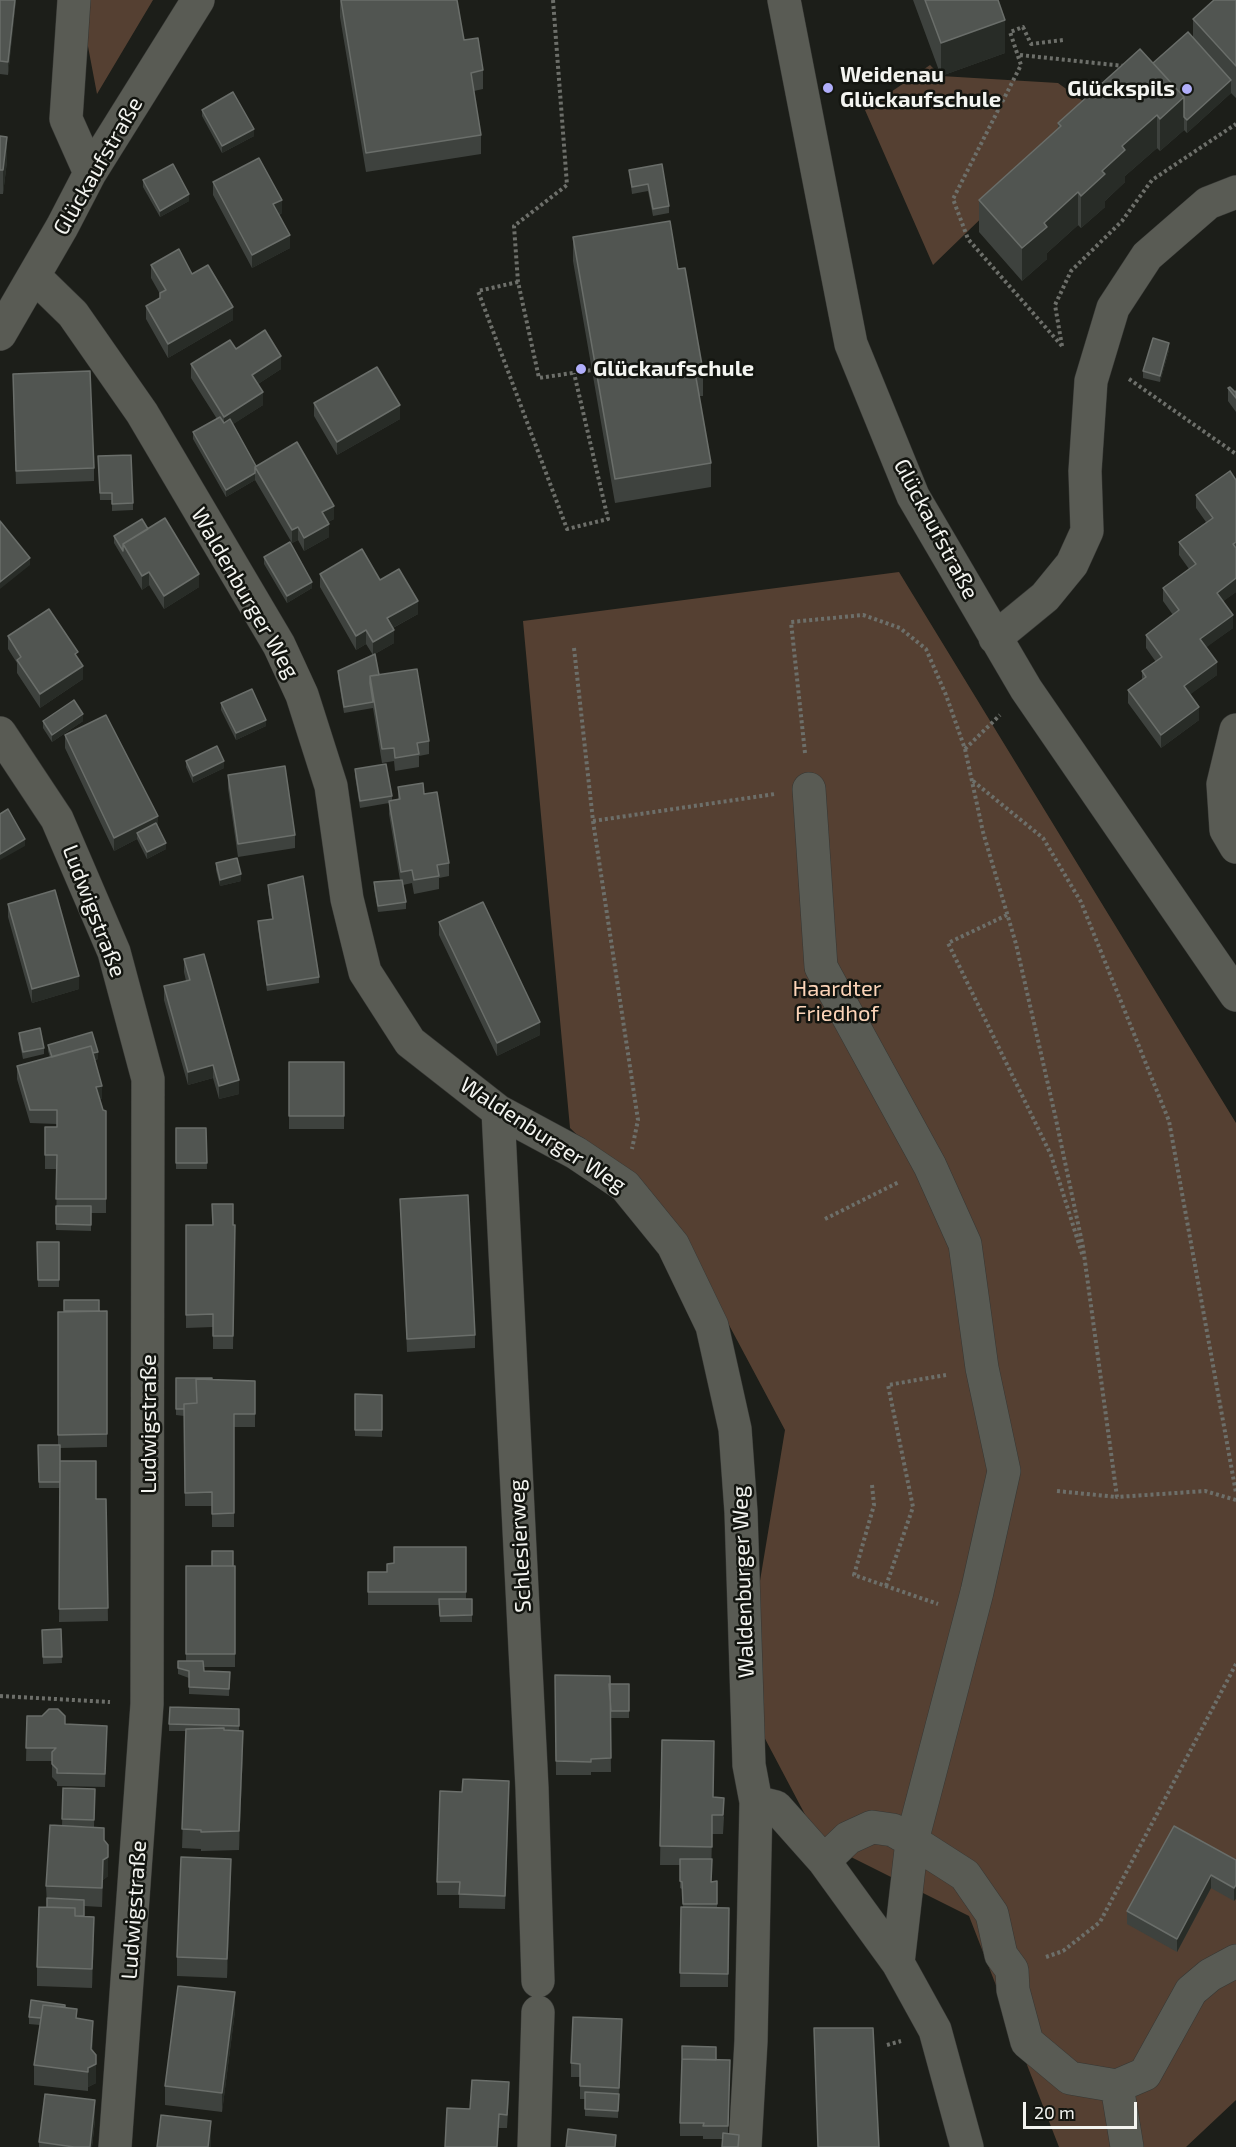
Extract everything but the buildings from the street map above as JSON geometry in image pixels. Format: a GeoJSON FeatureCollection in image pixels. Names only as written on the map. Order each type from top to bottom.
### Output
{"type":"FeatureCollection","features":[{"type":"Feature","properties":{"kind":"street"},"geometry":{"type":"LineString","coordinates":[[74,0],[66,118],[90,173]]}},
{"type":"Feature","properties":{"kind":"street","name":"Glückaufstraße"},"geometry":{"type":"LineString","coordinates":[[0,334],[90,173],[198,0]]}},
{"type":"Feature","properties":{"kind":"street","name":"Glückaufstraße"},"geometry":{"type":"LineString","coordinates":[[784,0],[851,344],[913,496],[1026,689],[1236,995]]}},
{"type":"Feature","properties":{"kind":"street"},"geometry":{"type":"LineString","coordinates":[[995,638],[1045,597],[1072,564],[1087,531],[1085,471],[1091,381],[1113,308],[1148,256],[1208,203],[1236,192]]}},
{"type":"Feature","properties":{"kind":"street","name":"Waldenburger Weg"},"geometry":{"type":"LineString","coordinates":[[34,276],[73,314],[142,413],[279,645],[302,695],[331,786],[347,899],[365,972],[410,1042],[498,1111],[576,1153],[625,1186],[673,1245],[712,1326],[735,1429],[741,1512],[749,1765],[756,1802],[752,2041],[745,2147]]}},
{"type":"Feature","properties":{"kind":"street"},"geometry":{"type":"LineString","coordinates":[[1231,838],[1223,784],[1236,730]]}},
{"type":"Feature","properties":{"kind":"street","name":"Ludwigstraße"},"geometry":{"type":"LineString","coordinates":[[0,733],[57,819],[114,952],[148,1079],[147,1704],[116,2147]]}},
{"type":"Feature","properties":{"kind":"street"},"geometry":{"type":"LineString","coordinates":[[809,789],[821,967],[930,1166],[965,1244],[982,1368],[1004,1471],[970,1616],[912,1841],[898,1963]]}},
{"type":"Feature","properties":{"kind":"street","name":"Schlesierweg"},"geometry":{"type":"LineString","coordinates":[[498,1111],[532,1788],[538,1997],[534,2147]]}},
{"type":"Feature","properties":{"kind":"street"},"geometry":{"type":"LineString","coordinates":[[756,1802],[776,1807],[824,1861],[898,1963],[935,2030],[967,2147]]}},
{"type":"Feature","properties":{"kind":"street"},"geometry":{"type":"LineString","coordinates":[[824,1861],[848,1838],[872,1827],[893,1830],[965,1875],[992,1914],[1001,1955],[1012,1970],[1012,1990],[1027,2042],[1070,2078],[1117,2086],[1145,2074],[1191,1991],[1209,1975],[1236,1961]]}},
{"type":"Feature","properties":{"kind":"street"},"geometry":{"type":"LineString","coordinates":[[1117,2086],[1127,2147]]}},
{"type":"Feature","properties":{"kind":"path"},"geometry":{"type":"LineString","coordinates":[[553,0],[567,186],[514,226],[518,282],[539,378],[592,370]]}},
{"type":"Feature","properties":{"kind":"path"},"geometry":{"type":"LineString","coordinates":[[1062,346],[968,239],[953,199],[1021,64],[1020,55],[1010,32],[1023,27],[1031,44],[1063,40]]}},
{"type":"Feature","properties":{"kind":"path"},"geometry":{"type":"LineString","coordinates":[[1020,55],[1125,66]]}},
{"type":"Feature","properties":{"kind":"path"},"geometry":{"type":"LineString","coordinates":[[518,282],[478,291],[567,529],[608,519],[574,373]]}},
{"type":"Feature","properties":{"kind":"path"},"geometry":{"type":"LineString","coordinates":[[1139,386],[1236,454]]}},
{"type":"Feature","properties":{"kind":"path"},"geometry":{"type":"LineString","coordinates":[[593,821],[809,789],[791,622],[863,615],[900,628],[926,649],[965,749],[983,832],[1007,915],[1055,1114],[1086,1266],[1117,1497]]}},
{"type":"Feature","properties":{"kind":"path"},"geometry":{"type":"LineString","coordinates":[[574,648],[593,821],[638,1120],[625,1186]]}},
{"type":"Feature","properties":{"kind":"path"},"geometry":{"type":"LineString","coordinates":[[965,749],[1026,689]]}},
{"type":"Feature","properties":{"kind":"path"},"geometry":{"type":"LineString","coordinates":[[972,781],[1043,838],[1081,902],[1169,1121],[1236,1493]]}},
{"type":"Feature","properties":{"kind":"path"},"geometry":{"type":"LineString","coordinates":[[1007,915],[948,943],[1051,1155],[1086,1266]]}},
{"type":"Feature","properties":{"kind":"path"},"geometry":{"type":"LineString","coordinates":[[825,1219],[930,1166]]}},
{"type":"Feature","properties":{"kind":"path"},"geometry":{"type":"LineString","coordinates":[[886,1586],[913,1507],[888,1385],[982,1368]]}},
{"type":"Feature","properties":{"kind":"path"},"geometry":{"type":"LineString","coordinates":[[872,1485],[874,1505],[854,1575],[970,1616]]}},
{"type":"Feature","properties":{"kind":"path"},"geometry":{"type":"LineString","coordinates":[[1058,1491],[1117,1497],[1205,1491],[1236,1500]]}},
{"type":"Feature","properties":{"kind":"path"},"geometry":{"type":"LineString","coordinates":[[1012,1970],[1063,1951],[1100,1922],[1236,1664]]}},
{"type":"Feature","properties":{"kind":"path"},"geometry":{"type":"LineString","coordinates":[[0,1696],[147,1704]]}},
{"type":"Feature","properties":{"kind":"green space"},"geometry":{"type":"Polygon","coordinates":[[[88,0],[153,0],[97,94],[83,20],[88,0]]]}},
{"type":"Feature","properties":{"kind":"green space"},"geometry":{"type":"Polygon","coordinates":[[[930,65],[941,76],[1058,83],[1094,109],[933,265],[865,110],[930,65]]]}},
{"type":"Feature","properties":{"kind":"green space","name":"Haardter Friedhof"},"geometry":{"type":"Polygon","coordinates":[[[899,572],[1236,1123],[1236,2100],[1186,2147],[1059,2147],[969,1916],[819,1841],[762,1733],[756,1605],[785,1430],[681,1235],[570,1128],[523,621],[899,572]]]}},
{"type":"Feature","properties":{"kind":"place","name":"Weidenau Glückaufschule"},"geometry":{"type":"Point","coordinates":[828,88]}},
{"type":"Feature","properties":{"kind":"place","name":"Glückspils"},"geometry":{"type":"Point","coordinates":[1187,89]}},
{"type":"Feature","properties":{"kind":"place","name":"Glückaufschule"},"geometry":{"type":"Point","coordinates":[581,369]}}]}
